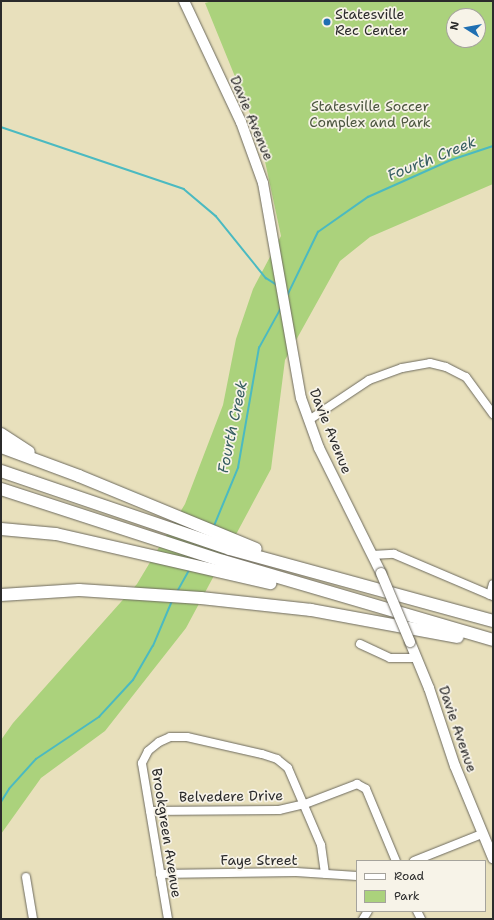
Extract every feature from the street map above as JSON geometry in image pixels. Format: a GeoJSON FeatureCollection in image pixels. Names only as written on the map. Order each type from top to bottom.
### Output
{"type":"FeatureCollection","features":[{"type":"Feature","properties":{"kind":"highway"},"geometry":{"type":"LineString","coordinates":[[1,434],[42,459],[79,476]]}},
{"type":"Feature","properties":{"kind":"highway"},"geometry":{"type":"LineString","coordinates":[[1,447],[79,476],[193,522],[233,545]]}},
{"type":"Feature","properties":{"kind":"highway"},"geometry":{"type":"LineString","coordinates":[[1,470],[183,534],[233,545],[322,574],[493,621]]}},
{"type":"Feature","properties":{"kind":"highway"},"geometry":{"type":"LineString","coordinates":[[1,489],[175,544],[221,566]]}},
{"type":"Feature","properties":{"kind":"highway"},"geometry":{"type":"LineString","coordinates":[[1,529],[56,534],[166,559],[221,566],[382,608],[493,641]]}},
{"type":"Feature","properties":{"kind":"highway"},"geometry":{"type":"LineString","coordinates":[[1,595],[80,590],[201,598],[311,610],[493,641]]}},
{"type":"Feature","properties":{"kind":"main road","name":"Davie Avenue"},"geometry":{"type":"LineString","coordinates":[[184,1],[256,160],[271,217],[293,363],[309,420],[320,448],[381,573],[417,658],[455,766],[493,858]]}},
{"type":"Feature","properties":{"kind":"street"},"geometry":{"type":"LineString","coordinates":[[309,420],[369,380],[402,368],[430,363],[446,367],[466,377],[493,414]]}},
{"type":"Feature","properties":{"kind":"street"},"geometry":{"type":"LineString","coordinates":[[372,555],[394,554],[492,596],[493,584]]}},
{"type":"Feature","properties":{"kind":"street"},"geometry":{"type":"LineString","coordinates":[[360,644],[390,658],[417,658]]}},
{"type":"Feature","properties":{"kind":"street","name":"Brookgreen Avenue"},"geometry":{"type":"LineString","coordinates":[[168,919],[142,763],[148,751],[159,742],[177,736],[277,759],[288,768],[305,804],[321,845],[325,874]]}},
{"type":"Feature","properties":{"kind":"street","name":"Belvedere Drive"},"geometry":{"type":"LineString","coordinates":[[150,811],[279,810],[305,804],[357,784],[366,789],[396,860]]}},
{"type":"Feature","properties":{"kind":"street"},"geometry":{"type":"LineString","coordinates":[[417,860],[482,834]]}},
{"type":"Feature","properties":{"kind":"street","name":"Faye Street"},"geometry":{"type":"LineString","coordinates":[[160,874],[285,872],[356,876]]}},
{"type":"Feature","properties":{"kind":"street"},"geometry":{"type":"LineString","coordinates":[[26,877],[33,919]]}},
{"type":"Feature","properties":{"kind":"green space","name":"Statesville Soccer Complex and Park"},"geometry":{"type":"Polygon","coordinates":[[[212,1],[493,1],[493,184],[370,237],[340,261],[285,360],[271,469],[186,628],[105,731],[41,778],[1,834],[1,740],[13,723],[137,584],[185,504],[223,405],[236,339],[253,289],[281,236],[260,138],[205,3],[212,1]]]}},
{"type":"Feature","properties":{"kind":"waterway"},"geometry":{"type":"LineString","coordinates":[[1,127],[184,189],[216,216],[266,278],[277,285]]}},
{"type":"Feature","properties":{"kind":"waterway","name":"Fourth Creek"},"geometry":{"type":"LineString","coordinates":[[287,296],[318,232],[368,197],[451,160],[493,146]]}},
{"type":"Feature","properties":{"kind":"waterway","name":"Fourth Creek"},"geometry":{"type":"LineString","coordinates":[[214,526],[238,468],[259,348],[281,308]]}},
{"type":"Feature","properties":{"kind":"waterway","name":"Fourth Creek"},"geometry":{"type":"LineString","coordinates":[[177,592],[190,569]]}},
{"type":"Feature","properties":{"kind":"waterway","name":"Fourth Creek"},"geometry":{"type":"LineString","coordinates":[[1,802],[9,789],[36,759],[99,717],[133,680],[153,646],[172,601]]}},
{"type":"Feature","properties":{"kind":"place","name":"Statesville Rec Center"},"geometry":{"type":"Point","coordinates":[327,22]}}]}
